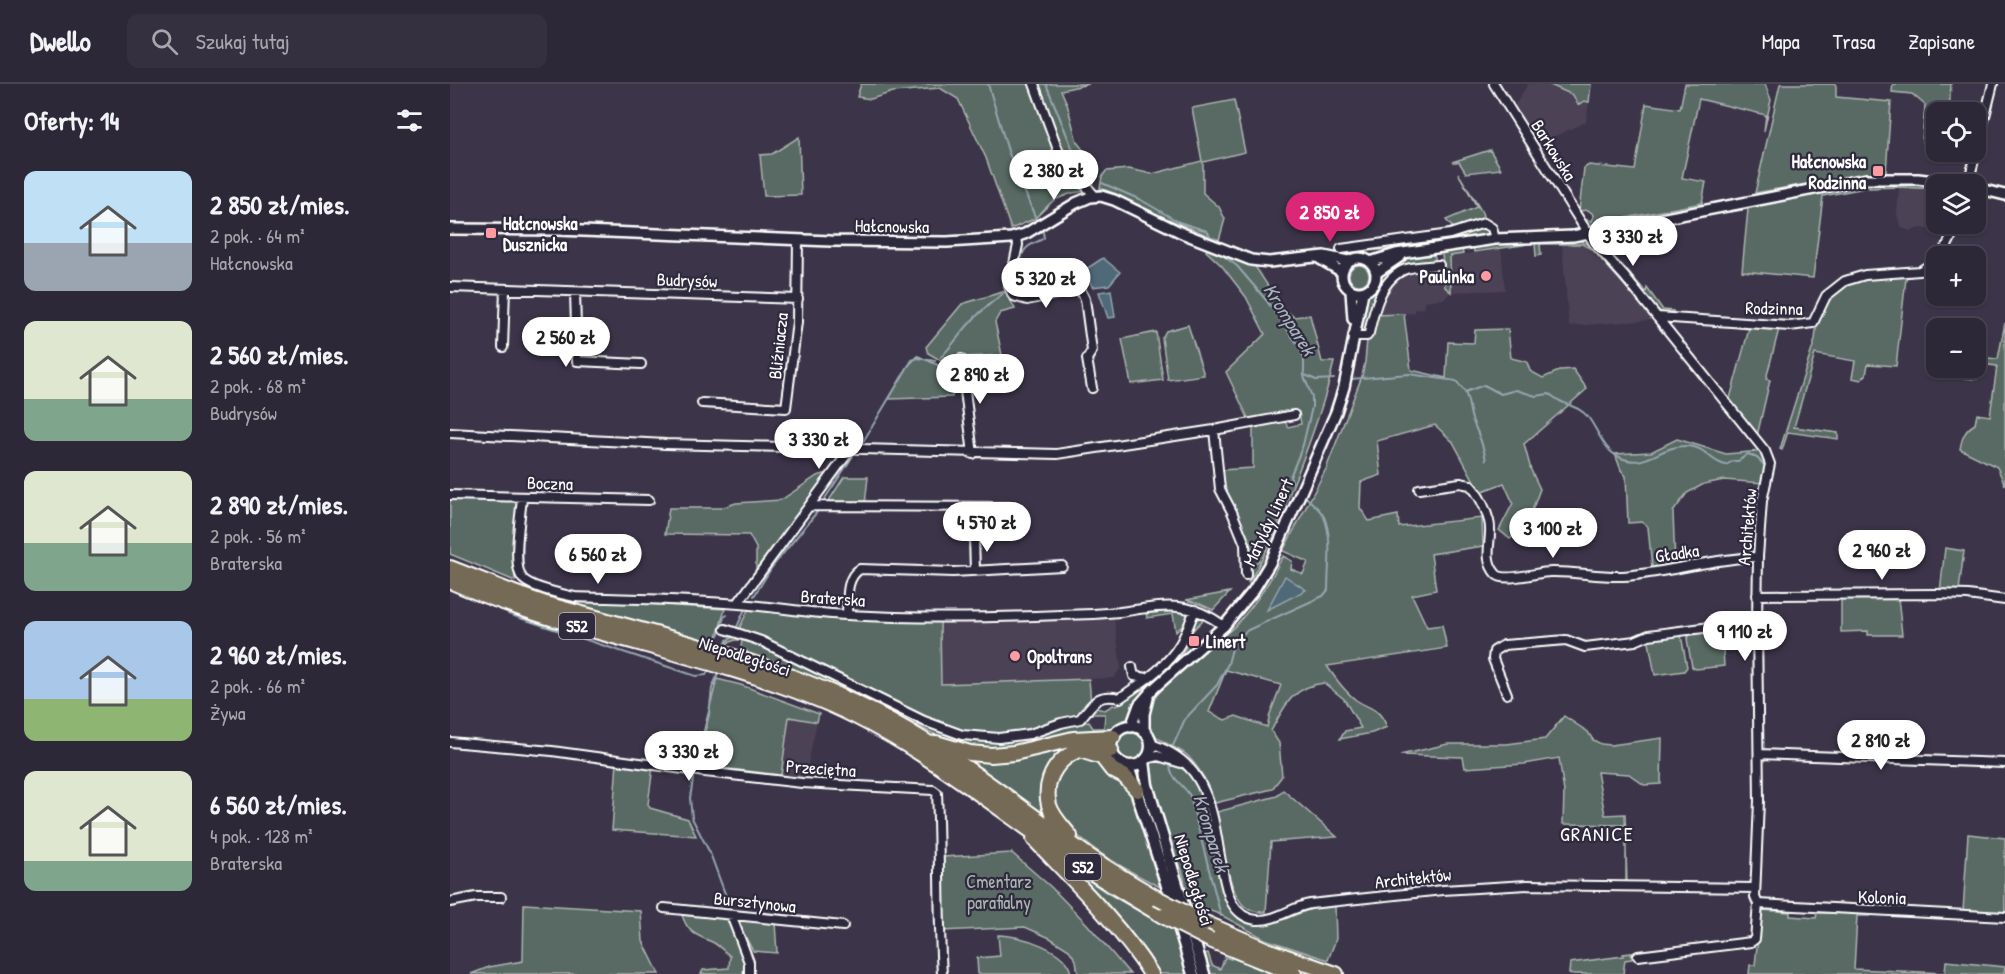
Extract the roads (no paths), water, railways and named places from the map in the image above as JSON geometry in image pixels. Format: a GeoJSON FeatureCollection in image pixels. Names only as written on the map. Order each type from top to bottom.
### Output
{"type":"FeatureCollection","features":[{"type":"Feature","properties":{"kind":"highway","name":"Niepodległości"},"geometry":{"type":"LineString","coordinates":[[450,568],[546,604],[709,656],[779,672],[868,709],[923,739]]}},
{"type":"Feature","properties":{"kind":"highway","name":"Niepodległości"},"geometry":{"type":"LineString","coordinates":[[450,581],[535,614],[709,656]]}},
{"type":"Feature","properties":{"kind":"highway","name":"Niepodległości"},"geometry":{"type":"LineString","coordinates":[[726,661],[762,679],[823,702],[888,733],[954,774],[1007,812]]}},
{"type":"Feature","properties":{"kind":"highway"},"geometry":{"type":"LineString","coordinates":[[923,739],[970,753],[991,755],[1014,753],[1073,739],[1112,743]]}},
{"type":"Feature","properties":{"kind":"highway","name":"S52"},"geometry":{"type":"LineString","coordinates":[[923,739],[1082,851],[1157,898],[1204,923],[1267,950],[1336,974]]}},
{"type":"Feature","properties":{"kind":"highway"},"geometry":{"type":"LineString","coordinates":[[1082,851],[1050,808],[1047,795],[1048,782],[1067,755],[1078,750],[1112,743]]}},
{"type":"Feature","properties":{"kind":"highway"},"geometry":{"type":"LineString","coordinates":[[1078,750],[1102,757],[1112,770],[1128,779],[1137,790]]}},
{"type":"Feature","properties":{"kind":"highway"},"geometry":{"type":"LineString","coordinates":[[1007,812],[1095,902],[1142,959],[1151,974]]}},
{"type":"Feature","properties":{"kind":"highway","name":"S52"},"geometry":{"type":"LineString","coordinates":[[1007,812],[1081,865],[1163,916],[1210,940],[1294,974]]}},
{"type":"Feature","properties":{"kind":"main road"},"geometry":{"type":"LineString","coordinates":[[1131,727],[1144,732],[1151,744],[1145,760],[1137,765],[1128,766],[1115,759],[1112,743],[1123,728],[1131,727]]}},
{"type":"Feature","properties":{"kind":"main road","name":"Niepodległości"},"geometry":{"type":"LineString","coordinates":[[1145,760],[1147,785],[1204,974]]}},
{"type":"Feature","properties":{"kind":"main road","name":"Niepodległości"},"geometry":{"type":"LineString","coordinates":[[1128,766],[1193,974]]}},
{"type":"Feature","properties":{"kind":"street"},"geometry":{"type":"LineString","coordinates":[[1034,84],[1061,158],[1095,196],[1114,200],[1182,233],[1251,260],[1269,262],[1309,257],[1332,257],[1348,261],[1362,258],[1370,262],[1376,273]]}},
{"type":"Feature","properties":{"kind":"street","name":"Barkowska"},"geometry":{"type":"LineString","coordinates":[[1494,84],[1587,233]]}},
{"type":"Feature","properties":{"kind":"street"},"geometry":{"type":"LineString","coordinates":[[1970,174],[1993,84]]}},
{"type":"Feature","properties":{"kind":"street"},"geometry":{"type":"LineString","coordinates":[[1370,262],[1405,253],[1495,239],[1567,237],[1866,179],[1926,180]]}},
{"type":"Feature","properties":{"kind":"street"},"geometry":{"type":"LineString","coordinates":[[1986,190],[2005,195]]}},
{"type":"Feature","properties":{"kind":"street","name":"Hałcnowska"},"geometry":{"type":"LineString","coordinates":[[450,230],[581,231],[927,243],[1017,236],[1032,231],[1076,203],[1095,196]]}},
{"type":"Feature","properties":{"kind":"street"},"geometry":{"type":"LineString","coordinates":[[1341,249],[1450,234],[1484,223],[1492,228],[1495,239]]}},
{"type":"Feature","properties":{"kind":"street","name":"Architektów"},"geometry":{"type":"LineString","coordinates":[[1587,233],[1768,457],[1770,464],[1762,501],[1758,557],[1759,754],[1756,936],[1751,942],[1638,956]]}},
{"type":"Feature","properties":{"kind":"street"},"geometry":{"type":"LineString","coordinates":[[1017,236],[1018,245],[1009,286],[1013,296],[1027,300],[1080,289],[1085,299],[1092,351],[1087,359],[1092,388]]}},
{"type":"Feature","properties":{"kind":"street","name":"Bliźniacza"},"geometry":{"type":"LineString","coordinates":[[702,403],[786,408],[797,322],[798,240]]}},
{"type":"Feature","properties":{"kind":"street"},"geometry":{"type":"LineString","coordinates":[[1348,261],[1342,272],[1343,283],[1352,291],[1363,292],[1371,287],[1376,273],[1405,253]]}},
{"type":"Feature","properties":{"kind":"street"},"geometry":{"type":"LineString","coordinates":[[1309,257],[1324,259],[1342,272]]}},
{"type":"Feature","properties":{"kind":"street"},"geometry":{"type":"LineString","coordinates":[[1354,332],[1367,336],[1378,300],[1384,288],[1394,277],[1407,269],[1439,265]]}},
{"type":"Feature","properties":{"kind":"street","name":"Rodzinna"},"geometry":{"type":"LineString","coordinates":[[1657,317],[1669,316],[1790,326],[1807,325],[1814,321],[1826,296],[1845,281],[1865,275],[1910,273],[1926,267]]}},
{"type":"Feature","properties":{"kind":"street","name":"Budrysów"},"geometry":{"type":"LineString","coordinates":[[450,287],[798,299]]}},
{"type":"Feature","properties":{"kind":"street"},"geometry":{"type":"LineString","coordinates":[[503,347],[505,289]]}},
{"type":"Feature","properties":{"kind":"street","name":"Matyldy Linert"},"geometry":{"type":"LineString","coordinates":[[1352,291],[1354,332]]}},
{"type":"Feature","properties":{"kind":"street"},"geometry":{"type":"LineString","coordinates":[[575,292],[577,361],[641,364]]}},
{"type":"Feature","properties":{"kind":"street","name":"Matyldy Linert"},"geometry":{"type":"LineString","coordinates":[[1131,727],[1139,705],[1224,626],[1253,591],[1270,563],[1336,412],[1344,387],[1363,292]]}},
{"type":"Feature","properties":{"kind":"street"},"geometry":{"type":"LineString","coordinates":[[961,359],[973,454]]}},
{"type":"Feature","properties":{"kind":"street"},"geometry":{"type":"LineString","coordinates":[[450,433],[666,444],[973,454],[1057,454],[1214,430],[1294,415]]}},
{"type":"Feature","properties":{"kind":"street"},"geometry":{"type":"LineString","coordinates":[[1214,430],[1220,489],[1245,544],[1246,575]]}},
{"type":"Feature","properties":{"kind":"street"},"geometry":{"type":"LineString","coordinates":[[738,603],[850,450]]}},
{"type":"Feature","properties":{"kind":"street","name":"Gładka"},"geometry":{"type":"LineString","coordinates":[[1419,489],[1460,483],[1470,485],[1476,492],[1489,522],[1488,551],[1491,564],[1500,577],[1559,572],[1621,576],[1758,557]]}},
{"type":"Feature","properties":{"kind":"street","name":"Boczna"},"geometry":{"type":"LineString","coordinates":[[450,495],[649,500]]}},
{"type":"Feature","properties":{"kind":"street","name":"Braterska"},"geometry":{"type":"LineString","coordinates":[[522,497],[517,561],[521,577],[527,583],[575,597],[738,603],[847,615],[987,618],[1100,614],[1162,606],[1205,613],[1224,626]]}},
{"type":"Feature","properties":{"kind":"street"},"geometry":{"type":"LineString","coordinates":[[810,506],[1014,507]]}},
{"type":"Feature","properties":{"kind":"street"},"geometry":{"type":"LineString","coordinates":[[974,537],[975,571]]}},
{"type":"Feature","properties":{"kind":"street"},"geometry":{"type":"LineString","coordinates":[[847,615],[850,580],[860,569],[953,572],[1062,566]]}},
{"type":"Feature","properties":{"kind":"street"},"geometry":{"type":"LineString","coordinates":[[1758,595],[1968,594],[2005,600]]}},
{"type":"Feature","properties":{"kind":"street"},"geometry":{"type":"LineString","coordinates":[[725,629],[761,641],[924,721],[962,735],[999,738],[1030,734],[1080,719],[1093,702],[1100,697],[1120,698],[1147,678],[1174,652],[1194,610]]}},
{"type":"Feature","properties":{"kind":"street"},"geometry":{"type":"LineString","coordinates":[[1507,694],[1493,659],[1494,651],[1504,645],[1566,640],[1585,647],[1635,641],[1649,635],[1757,621]]}},
{"type":"Feature","properties":{"kind":"street"},"geometry":{"type":"LineString","coordinates":[[1176,637],[1186,629]]}},
{"type":"Feature","properties":{"kind":"street"},"geometry":{"type":"LineString","coordinates":[[1132,667],[1134,676],[1147,678]]}},
{"type":"Feature","properties":{"kind":"street"},"geometry":{"type":"LineString","coordinates":[[1144,732],[1144,714],[1150,693]]}},
{"type":"Feature","properties":{"kind":"street","name":"Przeciętna"},"geometry":{"type":"LineString","coordinates":[[450,742],[552,751],[802,783],[933,790],[937,793],[940,852],[938,910],[942,974]]}},
{"type":"Feature","properties":{"kind":"street","name":"Architektów"},"geometry":{"type":"LineString","coordinates":[[1151,744],[1176,754],[1197,777],[1211,810],[1226,888],[1238,912],[1247,918],[1268,919],[1299,906],[1310,904],[1453,889],[1527,885],[1755,888]]}},
{"type":"Feature","properties":{"kind":"street"},"geometry":{"type":"LineString","coordinates":[[1759,754],[2005,763]]}},
{"type":"Feature","properties":{"kind":"street"},"geometry":{"type":"LineString","coordinates":[[1145,760],[1158,756],[1186,764]]}},
{"type":"Feature","properties":{"kind":"street"},"geometry":{"type":"LineString","coordinates":[[450,902],[476,897],[501,897]]}},
{"type":"Feature","properties":{"kind":"street","name":"Kolonia"},"geometry":{"type":"LineString","coordinates":[[1758,904],[2005,917]]}},
{"type":"Feature","properties":{"kind":"street","name":"Bursztynowa"},"geometry":{"type":"LineString","coordinates":[[664,908],[843,926]]}},
{"type":"Feature","properties":{"kind":"street"},"geometry":{"type":"LineString","coordinates":[[731,915],[749,962],[749,974]]}},
{"type":"Feature","properties":{"kind":"water"},"geometry":{"type":"Polygon","coordinates":[[[1103,258],[1120,272],[1109,285],[1092,287],[1086,269],[1103,258]]]}},
{"type":"Feature","properties":{"kind":"water"},"geometry":{"type":"Polygon","coordinates":[[[1111,290],[1115,317],[1108,318],[1099,292],[1111,290]]]}},
{"type":"Feature","properties":{"kind":"water"},"geometry":{"type":"Polygon","coordinates":[[[1285,576],[1306,590],[1267,610],[1285,576]]]}},
{"type":"Feature","properties":{"kind":"waterway"},"geometry":{"type":"LineString","coordinates":[[988,84],[1008,151],[1036,219]]}},
{"type":"Feature","properties":{"kind":"waterway","name":"Kromparek"},"geometry":{"type":"LineString","coordinates":[[1046,84],[1075,155],[1094,177]]}},
{"type":"Feature","properties":{"kind":"waterway","name":"Kromparek"},"geometry":{"type":"LineString","coordinates":[[1102,183],[1141,200],[1179,222],[1207,231],[1211,237]]}},
{"type":"Feature","properties":{"kind":"waterway"},"geometry":{"type":"LineString","coordinates":[[1014,283],[1018,276],[1023,253],[1044,238],[1043,232]]}},
{"type":"Feature","properties":{"kind":"waterway","name":"Kromparek"},"geometry":{"type":"LineString","coordinates":[[1218,252],[1237,266],[1266,300],[1299,346],[1304,359],[1304,376],[1312,397],[1312,407],[1303,445],[1290,477],[1293,483]]}},
{"type":"Feature","properties":{"kind":"waterway"},"geometry":{"type":"LineString","coordinates":[[941,357],[977,315],[1005,292]]}},
{"type":"Feature","properties":{"kind":"waterway"},"geometry":{"type":"LineString","coordinates":[[861,445],[912,360],[918,358],[935,361]]}},
{"type":"Feature","properties":{"kind":"waterway"},"geometry":{"type":"LineString","coordinates":[[1351,379],[1409,374],[1456,381],[1465,392],[1484,385],[1501,394],[1516,390],[1536,396],[1549,394],[1585,414],[1609,450],[1619,457],[1637,461],[1685,446],[1703,451],[1726,465],[1748,454],[1757,458],[1765,466]]}},
{"type":"Feature","properties":{"kind":"waterway"},"geometry":{"type":"LineString","coordinates":[[1305,375],[1316,380],[1334,379]]}},
{"type":"Feature","properties":{"kind":"waterway"},"geometry":{"type":"LineString","coordinates":[[1465,392],[1486,460]]}},
{"type":"Feature","properties":{"kind":"waterway"},"geometry":{"type":"LineString","coordinates":[[824,500],[853,456]]}},
{"type":"Feature","properties":{"kind":"waterway","name":"Kromparek"},"geometry":{"type":"LineString","coordinates":[[1172,748],[1185,719],[1217,685],[1228,664],[1234,641],[1248,630],[1323,596],[1328,590],[1327,525],[1320,511],[1305,496]]}},
{"type":"Feature","properties":{"kind":"waterway"},"geometry":{"type":"LineString","coordinates":[[754,596],[772,567],[817,512]]}},
{"type":"Feature","properties":{"kind":"waterway"},"geometry":{"type":"LineString","coordinates":[[737,627],[745,609]]}},
{"type":"Feature","properties":{"kind":"waterway"},"geometry":{"type":"LineString","coordinates":[[508,614],[696,676],[706,675],[710,667]]}},
{"type":"Feature","properties":{"kind":"waterway"},"geometry":{"type":"LineString","coordinates":[[715,647],[724,617],[727,615]]}},
{"type":"Feature","properties":{"kind":"waterway"},"geometry":{"type":"LineString","coordinates":[[724,649],[727,640],[733,636]]}},
{"type":"Feature","properties":{"kind":"waterway"},"geometry":{"type":"LineString","coordinates":[[697,765],[709,715],[712,688],[719,672]]}},
{"type":"Feature","properties":{"kind":"waterway","name":"Kromparek"},"geometry":{"type":"LineString","coordinates":[[1170,762],[1174,777],[1190,796],[1221,916]]}},
{"type":"Feature","properties":{"kind":"waterway"},"geometry":{"type":"LineString","coordinates":[[694,774],[690,798],[692,818],[710,853],[731,910]]}},
{"type":"Feature","properties":{"kind":"place","name":"Hałcnowska Rodzinna"},"geometry":{"type":"Point","coordinates":[1878,171]}},
{"type":"Feature","properties":{"kind":"place","name":"Hałcnowska Dusznicka"},"geometry":{"type":"Point","coordinates":[491,233]}},
{"type":"Feature","properties":{"kind":"place","name":"Paulinka"},"geometry":{"type":"Point","coordinates":[1486,276]}},
{"type":"Feature","properties":{"kind":"place","name":"Linert"},"geometry":{"type":"Point","coordinates":[1194,641]}},
{"type":"Feature","properties":{"kind":"place","name":"Opoltrans"},"geometry":{"type":"Point","coordinates":[1015,656]}},
{"type":"Feature","properties":{"kind":"district","name":"GRANICE"},"geometry":{"type":"Point","coordinates":[1597,833]}},
{"type":"Feature","properties":{"kind":"park label","name":"Cmentarz parafialny"},"geometry":{"type":"Point","coordinates":[999,891]}}]}
